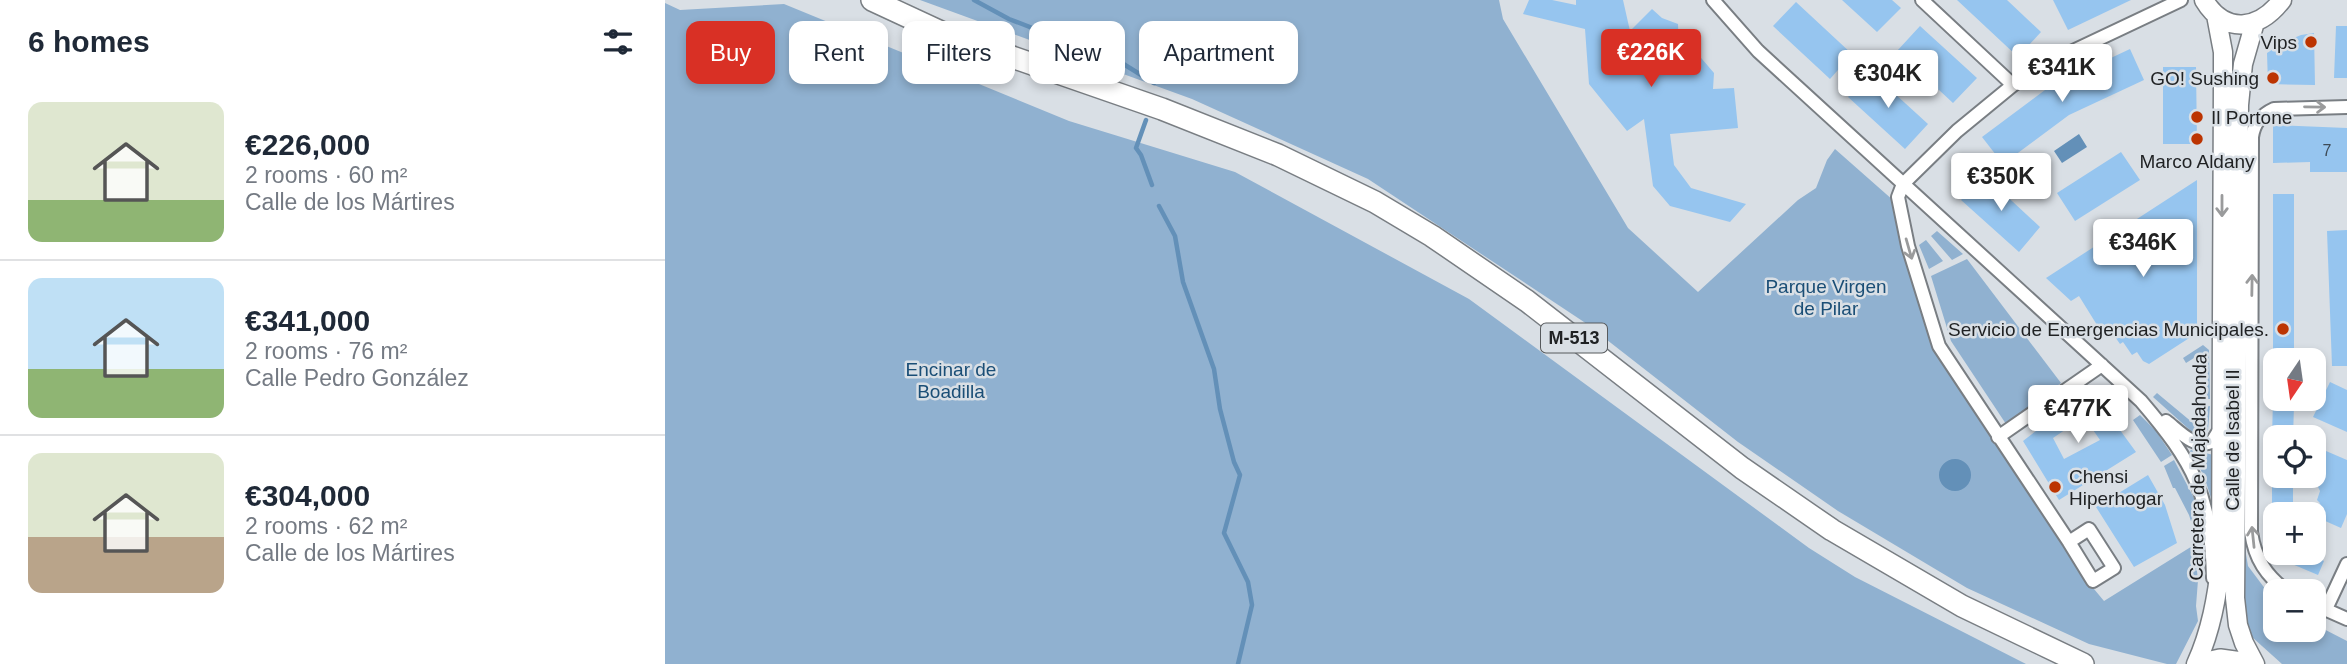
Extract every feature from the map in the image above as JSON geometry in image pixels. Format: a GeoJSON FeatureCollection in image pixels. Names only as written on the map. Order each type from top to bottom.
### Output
{"type":"FeatureCollection","features":[{"type":"Feature","properties":{"kind":"main road","name":"M-513"},"geometry":{"type":"LineString","coordinates":[[871,0],[943,33],[1162,109],[1266,150],[1375,202],[1432,236],[1527,302],[1742,468],[1832,530],[1962,606],[2083,663]]}},
{"type":"Feature","properties":{"kind":"main road"},"geometry":{"type":"LineString","coordinates":[[2202,664],[2220,660],[2249,664]]}},
{"type":"Feature","properties":{"kind":"street"},"geometry":{"type":"LineString","coordinates":[[1922,0],[2013,85]]}},
{"type":"Feature","properties":{"kind":"street"},"geometry":{"type":"LineString","coordinates":[[2069,542],[1938,346],[1898,208],[1899,192],[1903,184],[1957,131],[2013,85],[2050,62],[2181,0]]}},
{"type":"Feature","properties":{"kind":"street"},"geometry":{"type":"LineString","coordinates":[[2204,0],[2216,15],[2228,23],[2241,25],[2255,22],[2267,15],[2282,0]]}},
{"type":"Feature","properties":{"kind":"street"},"geometry":{"type":"LineString","coordinates":[[1719,2],[1758,51],[2141,401],[2197,443],[2212,442],[2220,429]]}},
{"type":"Feature","properties":{"kind":"street","name":"Carretera de Majadahonda"},"geometry":{"type":"LineString","coordinates":[[2196,664],[2210,626],[2221,561],[2223,52],[2216,15]]}},
{"type":"Feature","properties":{"kind":"street","name":"Carretera de Majadahonda"},"geometry":{"type":"LineString","coordinates":[[2255,22],[2243,64],[2237,159],[2235,598],[2238,625],[2255,664]]}},
{"type":"Feature","properties":{"kind":"street","name":"Calle de Isabel II"},"geometry":{"type":"LineString","coordinates":[[2272,579],[2254,548],[2251,533],[2253,130],[2263,114],[2274,109],[2347,107]]}},
{"type":"Feature","properties":{"kind":"street","name":"Calle de Isabel II"},"geometry":{"type":"LineString","coordinates":[[2237,159],[2253,190]]}},
{"type":"Feature","properties":{"kind":"street"},"geometry":{"type":"LineString","coordinates":[[1999,437],[2102,365]]}},
{"type":"Feature","properties":{"kind":"street"},"geometry":{"type":"LineString","coordinates":[[2141,401],[2181,452],[2200,488],[2206,506],[2213,571],[2210,626]]}},
{"type":"Feature","properties":{"kind":"street"},"geometry":{"type":"LineString","coordinates":[[2326,597],[2347,564]]}},
{"type":"Feature","properties":{"kind":"street"},"geometry":{"type":"LineString","coordinates":[[2326,610],[2347,619]]}},
{"type":"Feature","properties":{"kind":"green space","name":"Parque Virgen de Pilar"},"geometry":{"type":"Polygon","coordinates":[[[920,0],[1499,0],[1503,19],[1628,228],[1698,292],[1798,200],[1816,188],[1827,160],[1835,149],[1894,201],[1934,346],[2089,583],[2104,601],[2194,545],[2198,580],[2198,621],[2176,664],[2089,644],[1967,588],[1838,511],[1738,442],[1584,322],[1368,179],[1192,99],[1151,84],[1298,84],[1298,21],[1139,21],[1139,80],[1125,75],[1125,21],[1029,21],[1029,40],[1015,35],[1015,21],[978,21],[920,0]]]}},
{"type":"Feature","properties":{"kind":"green space","name":"Encinar de Boadilla"},"geometry":{"type":"Polygon","coordinates":[[[665,3],[680,10],[784,4],[825,21],[789,21],[789,84],[888,84],[888,47],[902,52],[902,84],[979,84],[1069,121],[1235,172],[1469,299],[1809,548],[1855,577],[2026,664],[665,664],[665,3]]]}},
{"type":"Feature","properties":{"kind":"green space"},"geometry":{"type":"Polygon","coordinates":[[[1937,231],[1963,254],[1952,260],[1931,236],[1937,231]]]}},
{"type":"Feature","properties":{"kind":"green space"},"geometry":{"type":"Polygon","coordinates":[[[1926,240],[1943,261],[1929,269],[1919,245],[1926,240]]]}},
{"type":"Feature","properties":{"kind":"green space"},"geometry":{"type":"Polygon","coordinates":[[[1967,259],[2061,383],[2006,424],[1951,341],[1931,276],[1967,259]]]}},
{"type":"Feature","properties":{"kind":"green space"},"geometry":{"type":"Polygon","coordinates":[[[2203,345],[2209,350],[2210,399],[2205,399],[2204,354],[2186,363],[2183,358],[2203,345]]]}},
{"type":"Feature","properties":{"kind":"green space"},"geometry":{"type":"Polygon","coordinates":[[[2157,393],[2199,428],[2204,426],[2205,407],[2210,406],[2208,430],[2200,434],[2191,431],[2153,397],[2157,393]]]}},
{"type":"Feature","properties":{"kind":"green space"},"geometry":{"type":"Polygon","coordinates":[[[2140,415],[2156,431],[2172,455],[2161,462],[2133,420],[2140,415]]]}},
{"type":"Feature","properties":{"kind":"green space"},"geometry":{"type":"Polygon","coordinates":[[[2191,450],[2214,455],[2213,504],[2204,476],[2191,450]]]}},
{"type":"Feature","properties":{"kind":"green space"},"geometry":{"type":"Polygon","coordinates":[[[2174,460],[2195,500],[2202,534],[2195,534],[2189,515],[2164,466],[2174,460]]]}},
{"type":"Feature","properties":{"kind":"green space"},"geometry":{"type":"Polygon","coordinates":[[[2242,542],[2248,566],[2263,586],[2263,642],[2326,642],[2326,630],[2347,641],[2347,664],[2282,664],[2252,637],[2244,615],[2242,542]]]}},
{"type":"Feature","properties":{"kind":"shaded area"},"geometry":{"type":"Polygon","coordinates":[[[2079,134],[2087,147],[2062,163],[2054,151],[2079,134]]]}},
{"type":"Feature","properties":{"kind":"shaded area"},"geometry":{"type":"Polygon","coordinates":[[[1955,459],[1966,464],[1971,475],[1966,486],[1955,491],[1944,486],[1939,475],[1944,464],[1955,459]]]}},
{"type":"Feature","properties":{"kind":"building"},"geometry":{"type":"Polygon","coordinates":[[[1529,0],[1552,0],[1576,5],[1576,0],[1623,0],[1630,31],[1652,9],[1662,18],[1678,24],[1679,53],[1696,52],[1714,73],[1713,89],[1734,88],[1738,128],[1670,134],[1674,165],[1691,188],[1746,204],[1730,222],[1670,206],[1653,186],[1644,119],[1627,131],[1589,84],[1585,29],[1523,14],[1529,0]]]}},
{"type":"Feature","properties":{"kind":"building"},"geometry":{"type":"Polygon","coordinates":[[[1842,0],[1892,0],[1901,8],[1877,32],[1842,0]]]}},
{"type":"Feature","properties":{"kind":"building"},"geometry":{"type":"Polygon","coordinates":[[[1957,0],[2007,0],[2041,32],[2018,57],[1957,0]]]}},
{"type":"Feature","properties":{"kind":"building"},"geometry":{"type":"Polygon","coordinates":[[[2053,0],[2131,0],[2068,30],[2053,0]]]}},
{"type":"Feature","properties":{"kind":"building"},"geometry":{"type":"Polygon","coordinates":[[[1796,2],[1852,54],[1830,79],[1773,26],[1796,2]]]}},
{"type":"Feature","properties":{"kind":"building"},"geometry":{"type":"Polygon","coordinates":[[[1920,26],[1977,78],[1953,103],[1897,51],[1920,26]]]}},
{"type":"Feature","properties":{"kind":"building"},"geometry":{"type":"Polygon","coordinates":[[[2336,26],[2347,26],[2347,78],[2334,78],[2336,26]]]}},
{"type":"Feature","properties":{"kind":"building"},"geometry":{"type":"Polygon","coordinates":[[[2314,33],[2315,85],[2268,84],[2267,53],[2284,42],[2314,33]]]}},
{"type":"Feature","properties":{"kind":"building"},"geometry":{"type":"Polygon","coordinates":[[[2130,49],[2144,80],[2069,115],[2003,164],[1982,137],[2049,87],[2130,49]]]}},
{"type":"Feature","properties":{"kind":"building"},"geometry":{"type":"Polygon","coordinates":[[[2163,67],[2196,67],[2197,144],[2163,144],[2163,67]]]}},
{"type":"Feature","properties":{"kind":"building"},"geometry":{"type":"Polygon","coordinates":[[[1871,72],[1928,124],[1905,149],[1848,97],[1871,72]]]}},
{"type":"Feature","properties":{"kind":"building"},"geometry":{"type":"Polygon","coordinates":[[[2273,125],[2347,128],[2347,172],[2310,172],[2310,162],[2273,163],[2273,125]]]}},
{"type":"Feature","properties":{"kind":"building"},"geometry":{"type":"Polygon","coordinates":[[[2121,152],[2140,180],[2075,221],[2057,193],[2121,152]]]}},
{"type":"Feature","properties":{"kind":"building"},"geometry":{"type":"Polygon","coordinates":[[[1984,175],[2040,227],[2019,252],[1961,200],[1984,175]]]}},
{"type":"Feature","properties":{"kind":"building"},"geometry":{"type":"Polygon","coordinates":[[[2197,180],[2197,333],[2149,364],[2143,361],[2137,352],[2132,355],[2111,331],[2108,333],[2097,325],[2079,296],[2071,301],[2046,278],[2197,180]]]}},
{"type":"Feature","properties":{"kind":"building"},"geometry":{"type":"Polygon","coordinates":[[[2273,194],[2294,194],[2294,348],[2273,348],[2273,194]]]}},
{"type":"Feature","properties":{"kind":"building"},"geometry":{"type":"Polygon","coordinates":[[[2347,230],[2347,366],[2332,366],[2327,231],[2347,230]]]}},
{"type":"Feature","properties":{"kind":"building"},"geometry":{"type":"Polygon","coordinates":[[[2330,382],[2347,390],[2347,432],[2313,417],[2316,411],[2326,411],[2326,390],[2330,382]]]}},
{"type":"Feature","properties":{"kind":"building"},"geometry":{"type":"Polygon","coordinates":[[[2090,389],[2136,452],[2059,500],[2023,441],[2090,389]],[[2084,417],[2053,438],[2064,459],[2100,440],[2084,417]]]}},
{"type":"Feature","properties":{"kind":"building"},"geometry":{"type":"Polygon","coordinates":[[[2273,411],[2294,411],[2293,425],[2272,425],[2273,411]]]}},
{"type":"Feature","properties":{"kind":"building"},"geometry":{"type":"Polygon","coordinates":[[[2326,451],[2347,460],[2347,514],[2341,528],[2326,521],[2326,502],[2317,500],[2318,488],[2326,488],[2326,451]]]}},
{"type":"Feature","properties":{"kind":"building"},"geometry":{"type":"Polygon","coordinates":[[[2148,475],[2165,505],[2177,543],[2134,567],[2096,507],[2148,475]]]}},
{"type":"Feature","properties":{"kind":"building"},"geometry":{"type":"Polygon","coordinates":[[[2272,488],[2293,488],[2293,502],[2272,502],[2272,488]]]}},
{"type":"Feature","properties":{"kind":"building"},"geometry":{"type":"Polygon","coordinates":[[[2294,565],[2322,565],[2318,575],[2294,565]]]}},
{"type":"Feature","properties":{"kind":"waterway"},"geometry":{"type":"LineString","coordinates":[[974,0],[1009,19],[1101,50],[1139,74]]}},
{"type":"Feature","properties":{"kind":"waterway"},"geometry":{"type":"LineString","coordinates":[[1146,120],[1136,148],[1152,185]]}},
{"type":"Feature","properties":{"kind":"waterway"},"geometry":{"type":"LineString","coordinates":[[1159,206],[1175,236],[1183,282],[1214,369],[1220,409],[1240,475],[1224,533],[1248,582],[1252,605],[1238,664]]}},
{"type":"Feature","properties":{"kind":"place","name":"Vips"},"geometry":{"type":"Point","coordinates":[2311,42]}},
{"type":"Feature","properties":{"kind":"place","name":"GO! Sushing"},"geometry":{"type":"Point","coordinates":[2273,78]}},
{"type":"Feature","properties":{"kind":"place","name":"Il Portone"},"geometry":{"type":"Point","coordinates":[2197,117]}},
{"type":"Feature","properties":{"kind":"place","name":"Marco Aldany"},"geometry":{"type":"Point","coordinates":[2197,139]}},
{"type":"Feature","properties":{"kind":"place","name":"Servicio de Emergencias Municipales."},"geometry":{"type":"Point","coordinates":[2283,329]}},
{"type":"Feature","properties":{"kind":"place","name":"Chensi Hiperhogar"},"geometry":{"type":"Point","coordinates":[2055,487]}}]}
